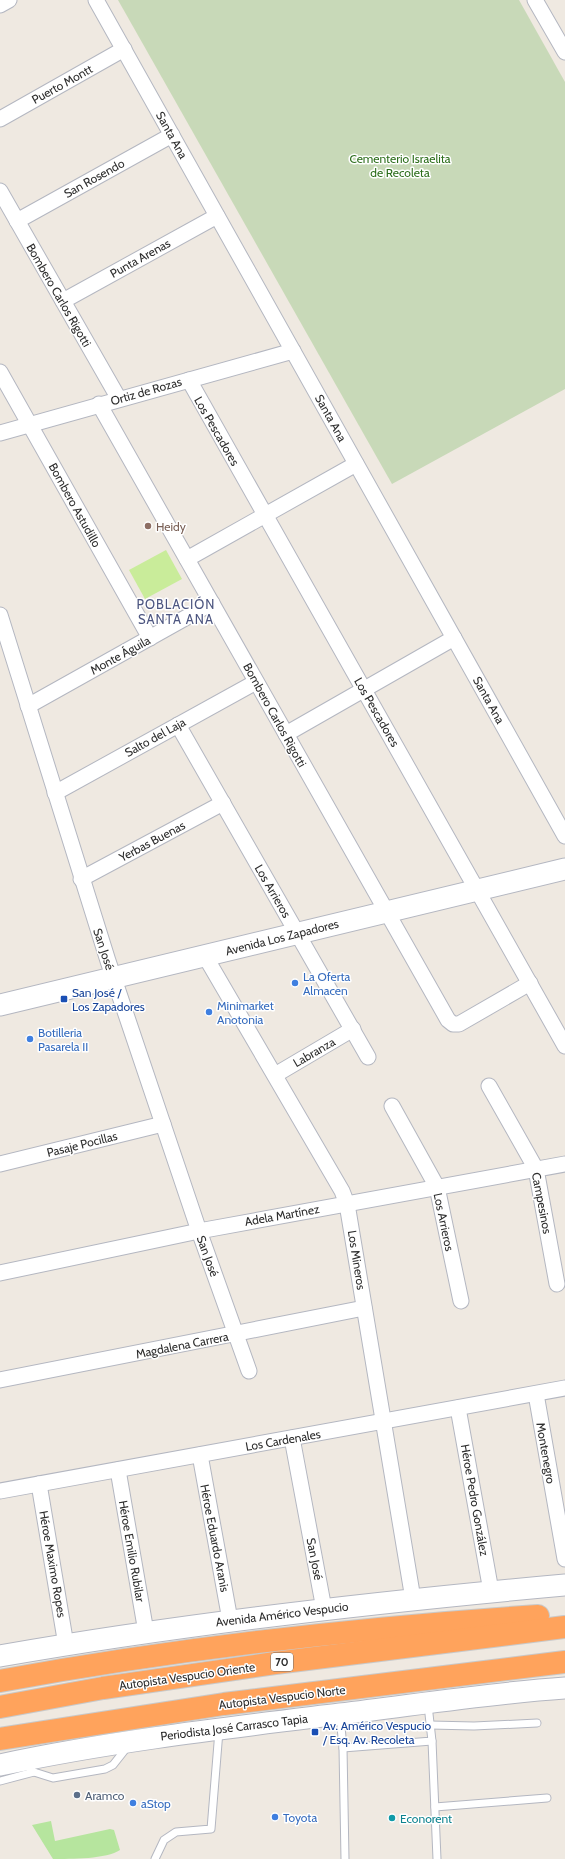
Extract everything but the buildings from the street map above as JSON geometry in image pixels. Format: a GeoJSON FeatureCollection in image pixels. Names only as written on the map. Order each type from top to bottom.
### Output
{"type":"FeatureCollection","features":[{"type":"Feature","properties":{"kind":"highway"},"geometry":{"type":"LineString","coordinates":[[0,1681],[183,1652],[275,1640],[450,1622],[565,1615]]}},
{"type":"Feature","properties":{"kind":"highway","name":"Autopista Vespucio Oriente"},"geometry":{"type":"LineString","coordinates":[[0,1707],[103,1688],[275,1662],[565,1627]]}},
{"type":"Feature","properties":{"kind":"highway","name":"Autopista Vespucio Norte"},"geometry":{"type":"LineString","coordinates":[[0,1738],[216,1705],[565,1662]]}},
{"type":"Feature","properties":{"kind":"main road","name":"Avenida Los Zapadores"},"geometry":{"type":"LineString","coordinates":[[0,1005],[205,956],[297,932],[565,869]]}},
{"type":"Feature","properties":{"kind":"main road","name":"Avenida Américo Vespucio"},"geometry":{"type":"LineString","coordinates":[[0,1656],[66,1644],[230,1620],[413,1599],[565,1585]]}},
{"type":"Feature","properties":{"kind":"main road","name":"Periodista José Carrasco Tapia"},"geometry":{"type":"LineString","coordinates":[[18,1766],[132,1741],[219,1728],[508,1692],[565,1688]]}},
{"type":"Feature","properties":{"kind":"street"},"geometry":{"type":"LineString","coordinates":[[0,5],[9,0]]}},
{"type":"Feature","properties":{"kind":"street","name":"Santa Ana"},"geometry":{"type":"LineString","coordinates":[[96,0],[565,836]]}},
{"type":"Feature","properties":{"kind":"street"},"geometry":{"type":"LineString","coordinates":[[535,0],[565,52]]}},
{"type":"Feature","properties":{"kind":"street","name":"Puerto Montt"},"geometry":{"type":"LineString","coordinates":[[0,119],[124,49]]}},
{"type":"Feature","properties":{"kind":"street","name":"San Rosendo"},"geometry":{"type":"LineString","coordinates":[[17,221],[172,135]]}},
{"type":"Feature","properties":{"kind":"street","name":"Bombero Carlos Rigotti"},"geometry":{"type":"LineString","coordinates":[[0,191],[119,399]]}},
{"type":"Feature","properties":{"kind":"street","name":"Punta Arenas"},"geometry":{"type":"LineString","coordinates":[[63,301],[217,216]]}},
{"type":"Feature","properties":{"kind":"street","name":"Ortiz de Rozas"},"geometry":{"type":"LineString","coordinates":[[0,433],[99,404],[293,351]]}},
{"type":"Feature","properties":{"kind":"street","name":"Bombero Astudillo"},"geometry":{"type":"LineString","coordinates":[[0,372],[150,638]]}},
{"type":"Feature","properties":{"kind":"street","name":"Los Pescadores"},"geometry":{"type":"LineString","coordinates":[[188,380],[565,1046]]}},
{"type":"Feature","properties":{"kind":"street","name":"Bombero Carlos Rigotti"},"geometry":{"type":"LineString","coordinates":[[99,404],[448,1020],[453,1024],[459,1024],[530,983]]}},
{"type":"Feature","properties":{"kind":"street"},"geometry":{"type":"LineString","coordinates":[[187,559],[356,464]]}},
{"type":"Feature","properties":{"kind":"street","name":"Monte Águila"},"geometry":{"type":"LineString","coordinates":[[28,706],[212,603]]}},
{"type":"Feature","properties":{"kind":"street","name":"San José"},"geometry":{"type":"LineString","coordinates":[[0,615],[113,978],[249,1371]]}},
{"type":"Feature","properties":{"kind":"street"},"geometry":{"type":"LineString","coordinates":[[286,734],[454,638]]}},
{"type":"Feature","properties":{"kind":"street","name":"Salto del Laja"},"geometry":{"type":"LineString","coordinates":[[55,793],[256,682]]}},
{"type":"Feature","properties":{"kind":"street","name":"Los Arrieros"},"geometry":{"type":"LineString","coordinates":[[178,725],[368,1056]]}},
{"type":"Feature","properties":{"kind":"street","name":"Yerbas Buenas"},"geometry":{"type":"LineString","coordinates":[[81,879],[223,803]]}},
{"type":"Feature","properties":{"kind":"street","name":"Los Mineros"},"geometry":{"type":"LineString","coordinates":[[205,956],[342,1191],[347,1204],[413,1599]]}},
{"type":"Feature","properties":{"kind":"street","name":"Labranza"},"geometry":{"type":"LineString","coordinates":[[275,1075],[352,1029]]}},
{"type":"Feature","properties":{"kind":"street","name":"Campesinos"},"geometry":{"type":"LineString","coordinates":[[489,1086],[536,1169],[557,1284]]}},
{"type":"Feature","properties":{"kind":"street","name":"Los Arrieros"},"geometry":{"type":"LineString","coordinates":[[392,1106],[437,1187],[460,1301]]}},
{"type":"Feature","properties":{"kind":"street","name":"Pasaje Pocillas"},"geometry":{"type":"LineString","coordinates":[[0,1164],[163,1124]]}},
{"type":"Feature","properties":{"kind":"street","name":"Adela Martínez"},"geometry":{"type":"LineString","coordinates":[[0,1274],[199,1230],[565,1164]]}},
{"type":"Feature","properties":{"kind":"street","name":"Magdalena Carrera"},"geometry":{"type":"LineString","coordinates":[[0,1380],[364,1308]]}},
{"type":"Feature","properties":{"kind":"street","name":"Los Cardenales"},"geometry":{"type":"LineString","coordinates":[[0,1491],[565,1388]]}},
{"type":"Feature","properties":{"kind":"street","name":"Montenegro"},"geometry":{"type":"LineString","coordinates":[[536,1394],[565,1559]]}},
{"type":"Feature","properties":{"kind":"street","name":"Héroe Pedro González"},"geometry":{"type":"LineString","coordinates":[[458,1408],[491,1591]]}},
{"type":"Feature","properties":{"kind":"street","name":"San José"},"geometry":{"type":"LineString","coordinates":[[292,1438],[324,1609]]}},
{"type":"Feature","properties":{"kind":"street","name":"Héroe Eduardo Aranis"},"geometry":{"type":"LineString","coordinates":[[200,1455],[230,1620]]}},
{"type":"Feature","properties":{"kind":"street","name":"Héroe Emilio Rubilar"},"geometry":{"type":"LineString","coordinates":[[118,1470],[146,1632]]}},
{"type":"Feature","properties":{"kind":"street","name":"Héroe Maximo Ropes"},"geometry":{"type":"LineString","coordinates":[[40,1484],[66,1644]]}},
{"type":"Feature","properties":{"kind":"lane"},"geometry":{"type":"LineString","coordinates":[[428,1703],[432,1741],[437,1859]]}},
{"type":"Feature","properties":{"kind":"lane"},"geometry":{"type":"LineString","coordinates":[[340,1714],[343,1748],[345,1859]]}},
{"type":"Feature","properties":{"kind":"lane"},"geometry":{"type":"LineString","coordinates":[[430,1725],[474,1726],[537,1723]]}},
{"type":"Feature","properties":{"kind":"lane"},"geometry":{"type":"LineString","coordinates":[[155,1859],[164,1840],[176,1832],[212,1829],[219,1728]]}},
{"type":"Feature","properties":{"kind":"lane"},"geometry":{"type":"LineString","coordinates":[[343,1748],[432,1741]]}},
{"type":"Feature","properties":{"kind":"lane"},"geometry":{"type":"LineString","coordinates":[[0,1781],[18,1766]]}},
{"type":"Feature","properties":{"kind":"lane"},"geometry":{"type":"LineString","coordinates":[[435,1807],[547,1798]]}},
{"type":"Feature","properties":{"kind":"green space","name":"Cementerio Israelita de Recoleta"},"geometry":{"type":"Polygon","coordinates":[[[118,0],[519,0],[565,82],[565,389],[392,484],[118,0]]]}},
{"type":"Feature","properties":{"kind":"green space"},"geometry":{"type":"Polygon","coordinates":[[[166,550],[182,579],[145,599],[129,570],[166,550]]]}},
{"type":"Feature","properties":{"kind":"green space"},"geometry":{"type":"Polygon","coordinates":[[[51,1821],[55,1841],[110,1829],[114,1830],[120,1850],[98,1857],[53,1859],[32,1825],[51,1821]]]}},
{"type":"Feature","properties":{"kind":"place","name":"Heidy"},"geometry":{"type":"Point","coordinates":[148,526]}},
{"type":"Feature","properties":{"kind":"place","name":"La Oferta Almacen"},"geometry":{"type":"Point","coordinates":[295,983]}},
{"type":"Feature","properties":{"kind":"place","name":"San José / Los Zapadores"},"geometry":{"type":"Point","coordinates":[64,999]}},
{"type":"Feature","properties":{"kind":"place","name":"Minimarket Anotonia"},"geometry":{"type":"Point","coordinates":[209,1012]}},
{"type":"Feature","properties":{"kind":"place","name":"Botilleria Pasarela II"},"geometry":{"type":"Point","coordinates":[30,1039]}},
{"type":"Feature","properties":{"kind":"place","name":"Av. Américo Vespucio / Esq. Av. Recoleta"},"geometry":{"type":"Point","coordinates":[315,1732]}},
{"type":"Feature","properties":{"kind":"place","name":"Aramco"},"geometry":{"type":"Point","coordinates":[77,1795]}},
{"type":"Feature","properties":{"kind":"place","name":"aStop"},"geometry":{"type":"Point","coordinates":[133,1803]}},
{"type":"Feature","properties":{"kind":"place","name":"Toyota"},"geometry":{"type":"Point","coordinates":[275,1817]}},
{"type":"Feature","properties":{"kind":"place","name":"Econorent"},"geometry":{"type":"Point","coordinates":[392,1818]}},
{"type":"Feature","properties":{"kind":"district","name":"POBLACIÓN SANTA ANA"},"geometry":{"type":"Point","coordinates":[176,612]}}]}
